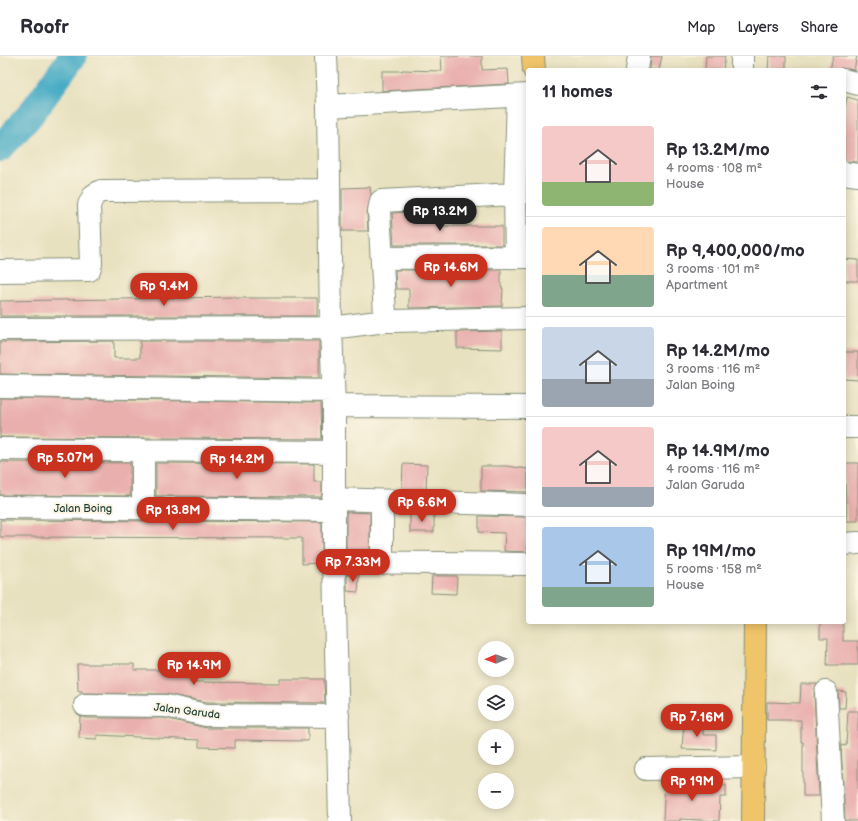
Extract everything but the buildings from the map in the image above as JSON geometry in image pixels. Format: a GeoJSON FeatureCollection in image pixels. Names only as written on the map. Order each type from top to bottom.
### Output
{"type":"FeatureCollection","features":[{"type":"Feature","properties":{"kind":"main road"},"geometry":{"type":"LineString","coordinates":[[533,56],[534,68]]}},
{"type":"Feature","properties":{"kind":"main road"},"geometry":{"type":"LineString","coordinates":[[754,821],[755,624]]}},
{"type":"Feature","properties":{"kind":"street"},"geometry":{"type":"LineString","coordinates":[[326,56],[328,106],[330,328],[334,398],[334,562],[340,821]]}},
{"type":"Feature","properties":{"kind":"street"},"geometry":{"type":"LineString","coordinates":[[637,68],[639,56]]}},
{"type":"Feature","properties":{"kind":"street"},"geometry":{"type":"LineString","coordinates":[[742,56],[742,68]]}},
{"type":"Feature","properties":{"kind":"street"},"geometry":{"type":"LineString","coordinates":[[846,81],[858,84]]}},
{"type":"Feature","properties":{"kind":"street"},"geometry":{"type":"LineString","coordinates":[[328,106],[523,96],[515,194],[522,257],[383,258]]}},
{"type":"Feature","properties":{"kind":"street"},"geometry":{"type":"LineString","coordinates":[[846,172],[858,175]]}},
{"type":"Feature","properties":{"kind":"street"},"geometry":{"type":"LineString","coordinates":[[0,271],[89,270],[91,264],[89,205],[94,195],[101,191],[329,190]]}},
{"type":"Feature","properties":{"kind":"street"},"geometry":{"type":"LineString","coordinates":[[386,321],[379,211],[381,201],[515,194]]}},
{"type":"Feature","properties":{"kind":"street"},"geometry":{"type":"LineString","coordinates":[[0,329],[330,328],[386,321],[526,318]]}},
{"type":"Feature","properties":{"kind":"street"},"geometry":{"type":"LineString","coordinates":[[0,386],[334,398],[526,407]]}},
{"type":"Feature","properties":{"kind":"street"},"geometry":{"type":"LineString","coordinates":[[846,427],[858,426]]}},
{"type":"Feature","properties":{"kind":"street"},"geometry":{"type":"LineString","coordinates":[[0,449],[334,452]]}},
{"type":"Feature","properties":{"kind":"street"},"geometry":{"type":"LineString","coordinates":[[142,450],[143,508]]}},
{"type":"Feature","properties":{"kind":"street"},"geometry":{"type":"LineString","coordinates":[[382,502],[382,563]]}},
{"type":"Feature","properties":{"kind":"street","name":"Jalan Boing"},"geometry":{"type":"LineString","coordinates":[[0,507],[143,508],[382,502],[526,505]]}},
{"type":"Feature","properties":{"kind":"street"},"geometry":{"type":"LineString","coordinates":[[846,544],[858,543]]}},
{"type":"Feature","properties":{"kind":"street"},"geometry":{"type":"LineString","coordinates":[[334,562],[526,564]]}},
{"type":"Feature","properties":{"kind":"street"},"geometry":{"type":"LineString","coordinates":[[826,692],[833,821]]}},
{"type":"Feature","properties":{"kind":"street","name":"Jalan Garuda"},"geometry":{"type":"LineString","coordinates":[[85,705],[166,706],[206,715],[338,716]]}},
{"type":"Feature","properties":{"kind":"street"},"geometry":{"type":"LineString","coordinates":[[646,769],[754,767]]}},
{"type":"Feature","properties":{"kind":"waterway"},"geometry":{"type":"LineString","coordinates":[[0,148],[30,115],[73,56]]}}]}
